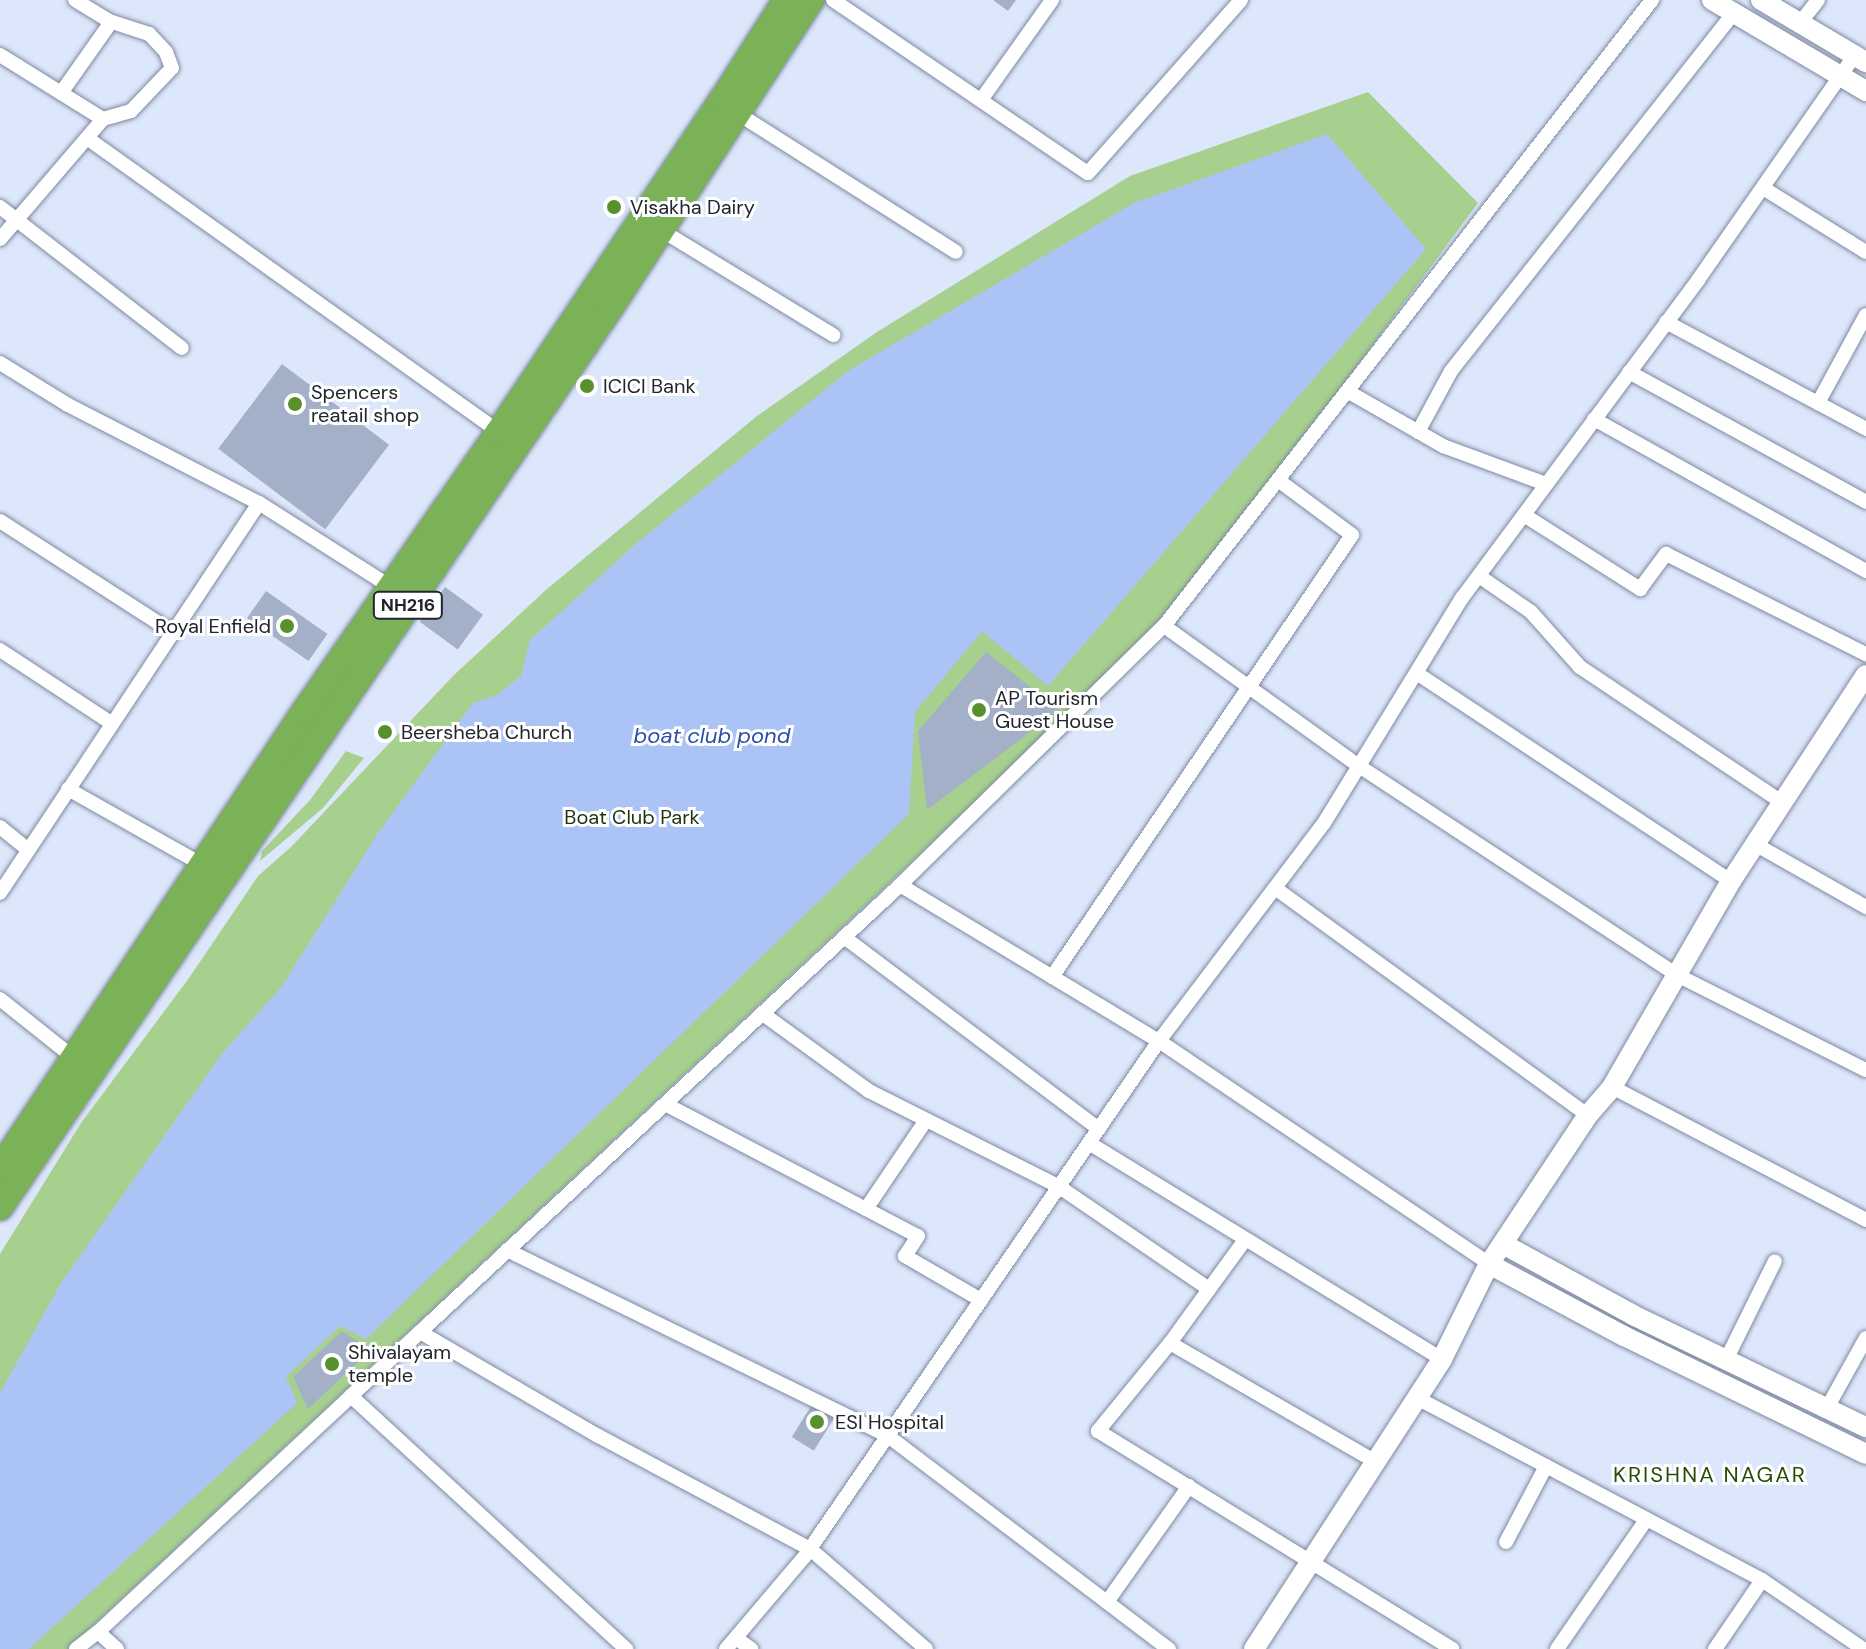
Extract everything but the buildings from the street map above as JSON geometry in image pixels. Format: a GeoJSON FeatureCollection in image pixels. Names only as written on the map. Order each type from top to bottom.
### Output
{"type":"FeatureCollection","features":[{"type":"Feature","properties":{"kind":"highway","name":"NH216"},"geometry":{"type":"LineString","coordinates":[[0,1169],[390,585],[499,432],[786,0]]}},
{"type":"Feature","properties":{"kind":"highway","name":"NH216"},"geometry":{"type":"LineString","coordinates":[[0,1207],[661,230],[811,0]]}},
{"type":"Feature","properties":{"kind":"street"},"geometry":{"type":"LineString","coordinates":[[0,239],[103,119],[131,111],[172,68],[166,52],[149,34],[111,22],[75,0]]}},
{"type":"Feature","properties":{"kind":"street"},"geometry":{"type":"LineString","coordinates":[[833,0],[1088,173],[1241,0]]}},
{"type":"Feature","properties":{"kind":"street"},"geometry":{"type":"LineString","coordinates":[[981,100],[1052,0]]}},
{"type":"Feature","properties":{"kind":"street"},"geometry":{"type":"LineString","coordinates":[[76,1649],[667,1105],[900,885],[1164,626],[1652,0]]}},
{"type":"Feature","properties":{"kind":"street"},"geometry":{"type":"LineString","coordinates":[[1712,0],[1866,91]]}},
{"type":"Feature","properties":{"kind":"street"},"geometry":{"type":"LineString","coordinates":[[751,1649],[731,1643],[810,1549],[1159,1041],[1324,823],[1479,576],[1763,188],[1839,76],[1860,59],[1761,0]]}},
{"type":"Feature","properties":{"kind":"street"},"geometry":{"type":"LineString","coordinates":[[1800,23],[1818,0]]}},
{"type":"Feature","properties":{"kind":"street"},"geometry":{"type":"LineString","coordinates":[[1418,432],[1451,371],[1734,13]]}},
{"type":"Feature","properties":{"kind":"street"},"geometry":{"type":"LineString","coordinates":[[61,93],[111,22]]}},
{"type":"Feature","properties":{"kind":"street"},"geometry":{"type":"LineString","coordinates":[[0,55],[103,119]]}},
{"type":"Feature","properties":{"kind":"street"},"geometry":{"type":"LineString","coordinates":[[737,113],[956,252]]}},
{"type":"Feature","properties":{"kind":"street"},"geometry":{"type":"LineString","coordinates":[[87,138],[499,432]]}},
{"type":"Feature","properties":{"kind":"street"},"geometry":{"type":"LineString","coordinates":[[1763,188],[1866,252]]}},
{"type":"Feature","properties":{"kind":"street"},"geometry":{"type":"LineString","coordinates":[[0,207],[182,348]]}},
{"type":"Feature","properties":{"kind":"street"},"geometry":{"type":"LineString","coordinates":[[661,230],[833,335]]}},
{"type":"Feature","properties":{"kind":"street"},"geometry":{"type":"LineString","coordinates":[[1818,403],[1866,315]]}},
{"type":"Feature","properties":{"kind":"street"},"geometry":{"type":"LineString","coordinates":[[1666,322],[1866,429]]}},
{"type":"Feature","properties":{"kind":"street"},"geometry":{"type":"LineString","coordinates":[[0,363],[68,405],[259,503],[411,601]]}},
{"type":"Feature","properties":{"kind":"street"},"geometry":{"type":"LineString","coordinates":[[1629,372],[1864,496]]}},
{"type":"Feature","properties":{"kind":"street"},"geometry":{"type":"LineString","coordinates":[[1347,391],[1443,446],[1546,484]]}},
{"type":"Feature","properties":{"kind":"street"},"geometry":{"type":"LineString","coordinates":[[1594,419],[1866,571]]}},
{"type":"Feature","properties":{"kind":"street"},"geometry":{"type":"LineString","coordinates":[[1052,977],[1352,535],[1278,480]]}},
{"type":"Feature","properties":{"kind":"street"},"geometry":{"type":"LineString","coordinates":[[0,893],[171,631],[259,503]]}},
{"type":"Feature","properties":{"kind":"street"},"geometry":{"type":"LineString","coordinates":[[1524,515],[1640,589],[1666,554],[1866,654]]}},
{"type":"Feature","properties":{"kind":"street"},"geometry":{"type":"LineString","coordinates":[[0,521],[171,631]]}},
{"type":"Feature","properties":{"kind":"street"},"geometry":{"type":"LineString","coordinates":[[1479,576],[1531,612],[1580,667],[1782,802]]}},
{"type":"Feature","properties":{"kind":"street"},"geometry":{"type":"LineString","coordinates":[[1164,626],[1359,766],[1679,976],[1866,1070]]}},
{"type":"Feature","properties":{"kind":"street"},"geometry":{"type":"LineString","coordinates":[[0,650],[111,723]]}},
{"type":"Feature","properties":{"kind":"street"},"geometry":{"type":"LineString","coordinates":[[1418,674],[1731,881]]}},
{"type":"Feature","properties":{"kind":"street"},"geometry":{"type":"LineString","coordinates":[[1254,1649],[1442,1359],[1489,1264],[1588,1115],[1612,1087],[1679,976],[1731,881],[1864,681]]}},
{"type":"Feature","properties":{"kind":"street"},"geometry":{"type":"LineString","coordinates":[[68,789],[203,865]]}},
{"type":"Feature","properties":{"kind":"street"},"geometry":{"type":"LineString","coordinates":[[0,827],[28,850]]}},
{"type":"Feature","properties":{"kind":"street"},"geometry":{"type":"LineString","coordinates":[[1755,844],[1866,907]]}},
{"type":"Feature","properties":{"kind":"street"},"geometry":{"type":"LineString","coordinates":[[900,885],[1159,1041],[1489,1264],[1624,1336],[1866,1454]]}},
{"type":"Feature","properties":{"kind":"street"},"geometry":{"type":"LineString","coordinates":[[1275,888],[1588,1115]]}},
{"type":"Feature","properties":{"kind":"street"},"geometry":{"type":"LineString","coordinates":[[844,937],[1099,1129]]}},
{"type":"Feature","properties":{"kind":"street"},"geometry":{"type":"LineString","coordinates":[[0,999],[74,1058]]}},
{"type":"Feature","properties":{"kind":"street"},"geometry":{"type":"LineString","coordinates":[[763,1014],[869,1091],[1058,1186],[1209,1289]]}},
{"type":"Feature","properties":{"kind":"street"},"geometry":{"type":"LineString","coordinates":[[1612,1087],[1866,1220]]}},
{"type":"Feature","properties":{"kind":"street"},"geometry":{"type":"LineString","coordinates":[[667,1105],[918,1236],[905,1256],[981,1300]]}},
{"type":"Feature","properties":{"kind":"street"},"geometry":{"type":"LineString","coordinates":[[866,1209],[926,1120]]}},
{"type":"Feature","properties":{"kind":"street"},"geometry":{"type":"LineString","coordinates":[[1089,1143],[1244,1241],[1442,1359]]}},
{"type":"Feature","properties":{"kind":"street"},"geometry":{"type":"LineString","coordinates":[[1244,1241],[1170,1343],[1098,1431],[1452,1649]]}},
{"type":"Feature","properties":{"kind":"street"},"geometry":{"type":"LineString","coordinates":[[1503,1244],[1726,1360],[1866,1427]]}},
{"type":"Feature","properties":{"kind":"street"},"geometry":{"type":"LineString","coordinates":[[507,1250],[888,1436],[1169,1649]]}},
{"type":"Feature","properties":{"kind":"street"},"geometry":{"type":"LineString","coordinates":[[1726,1360],[1775,1261]]}},
{"type":"Feature","properties":{"kind":"street"},"geometry":{"type":"LineString","coordinates":[[420,1332],[598,1436],[810,1549],[926,1649]]}},
{"type":"Feature","properties":{"kind":"street"},"geometry":{"type":"LineString","coordinates":[[1827,1408],[1866,1338]]}},
{"type":"Feature","properties":{"kind":"street"},"geometry":{"type":"LineString","coordinates":[[1170,1343],[1376,1462]]}},
{"type":"Feature","properties":{"kind":"street"},"geometry":{"type":"LineString","coordinates":[[351,1396],[626,1649]]}},
{"type":"Feature","properties":{"kind":"street"},"geometry":{"type":"LineString","coordinates":[[1417,1398],[1762,1580],[1863,1649]]}},
{"type":"Feature","properties":{"kind":"street"},"geometry":{"type":"LineString","coordinates":[[1506,1542],[1546,1466]]}},
{"type":"Feature","properties":{"kind":"street"},"geometry":{"type":"LineString","coordinates":[[1107,1602],[1189,1486]]}},
{"type":"Feature","properties":{"kind":"street"},"geometry":{"type":"LineString","coordinates":[[1557,1649],[1646,1520]]}},
{"type":"Feature","properties":{"kind":"street"},"geometry":{"type":"LineString","coordinates":[[1715,1649],[1762,1580]]}},
{"type":"Feature","properties":{"kind":"street"},"geometry":{"type":"LineString","coordinates":[[98,1632],[117,1649]]}},
{"type":"Feature","properties":{"kind":"green space","name":"boat club pond"},"geometry":{"type":"Polygon","coordinates":[[[1368,92],[1478,203],[1178,608],[897,876],[68,1649],[0,1649],[0,1254],[81,1123],[189,978],[258,876],[291,847],[454,675],[547,589],[757,416],[877,332],[1130,176],[1368,92]]]}},
{"type":"Feature","properties":{"kind":"green space"},"geometry":{"type":"Polygon","coordinates":[[[346,751],[364,758],[323,808],[260,861],[262,851],[310,800],[346,751]]]}},
{"type":"Feature","properties":{"kind":"water","name":"boat club pond"},"geometry":{"type":"Polygon","coordinates":[[[1327,134],[1426,249],[1048,686],[982,631],[915,712],[909,814],[366,1339],[340,1326],[286,1377],[297,1403],[29,1649],[0,1649],[0,1393],[61,1283],[221,1055],[282,986],[378,833],[473,703],[497,695],[521,676],[530,640],[638,542],[848,371],[1134,203],[1327,134]]]}},
{"type":"Feature","properties":{"kind":"place","name":"Visakha Dairy"},"geometry":{"type":"Point","coordinates":[614,207]}},
{"type":"Feature","properties":{"kind":"place","name":"ICICI Bank"},"geometry":{"type":"Point","coordinates":[587,386]}},
{"type":"Feature","properties":{"kind":"place","name":"Spencers reatail shop"},"geometry":{"type":"Point","coordinates":[295,404]}},
{"type":"Feature","properties":{"kind":"place","name":"Royal Enfield"},"geometry":{"type":"Point","coordinates":[287,626]}},
{"type":"Feature","properties":{"kind":"place","name":"AP Tourism Guest House"},"geometry":{"type":"Point","coordinates":[979,710]}},
{"type":"Feature","properties":{"kind":"place","name":"Beersheba Church"},"geometry":{"type":"Point","coordinates":[385,732]}},
{"type":"Feature","properties":{"kind":"place","name":"Shivalayam temple"},"geometry":{"type":"Point","coordinates":[332,1364]}},
{"type":"Feature","properties":{"kind":"place","name":"ESI Hospital"},"geometry":{"type":"Point","coordinates":[817,1422]}},
{"type":"Feature","properties":{"kind":"district","name":"KRISHNA NAGAR"},"geometry":{"type":"Point","coordinates":[1710,1475]}},
{"type":"Feature","properties":{"kind":"park label","name":"Boat Club Park"},"geometry":{"type":"Point","coordinates":[632,817]}}]}
